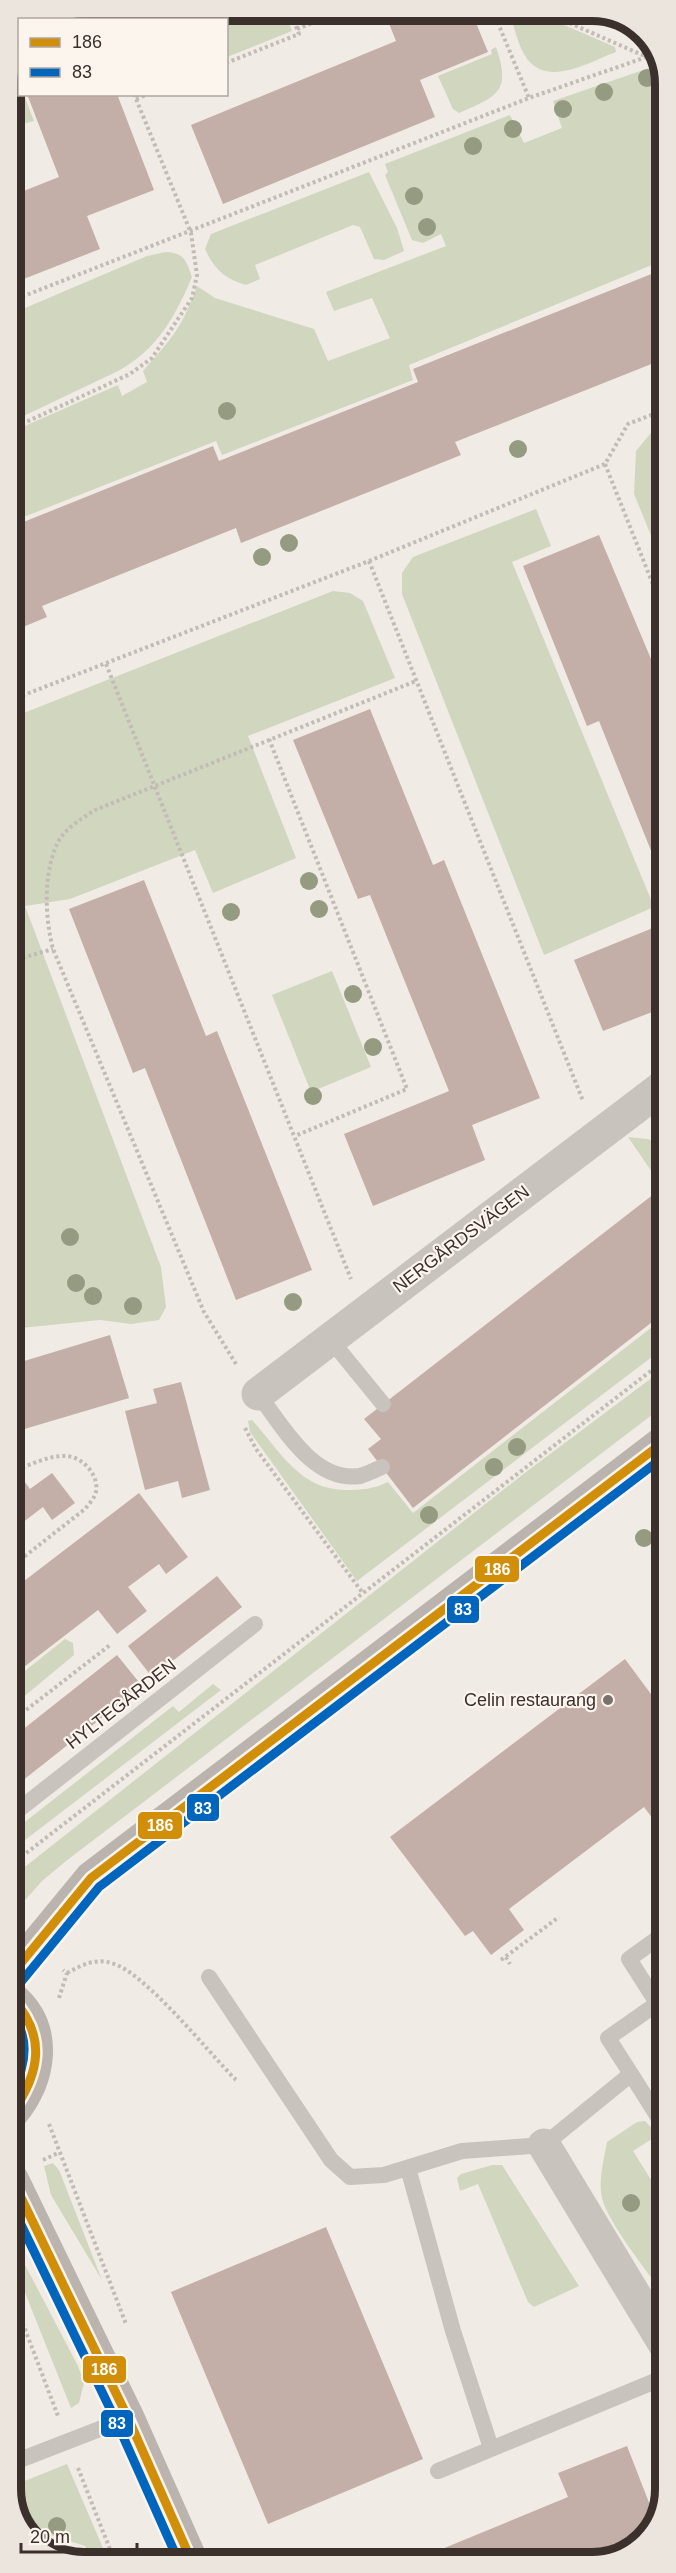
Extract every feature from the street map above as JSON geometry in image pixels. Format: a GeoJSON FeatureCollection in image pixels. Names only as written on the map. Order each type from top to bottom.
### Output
{"type":"FeatureCollection","features":[{"type":"Feature","properties":{"kind":"street","name":"NERGÅRDSVÄGEN"},"geometry":{"type":"LineString","coordinates":[[258,1394],[597,1136],[655,1100]]}},
{"type":"Feature","properties":{"kind":"street"},"geometry":{"type":"LineString","coordinates":[[21,1962],[91,1878],[655,1449]]}},
{"type":"Feature","properties":{"kind":"street"},"geometry":{"type":"LineString","coordinates":[[21,2008],[31,2025],[37,2049],[35,2073],[26,2096],[21,2102]]}},
{"type":"Feature","properties":{"kind":"street"},"geometry":{"type":"LineString","coordinates":[[544,2145],[655,2328]]}},
{"type":"Feature","properties":{"kind":"street"},"geometry":{"type":"LineString","coordinates":[[21,2198],[128,2418],[188,2552]]}},
{"type":"Feature","properties":{"kind":"lane"},"geometry":{"type":"LineString","coordinates":[[330,1339],[383,1404]]}},
{"type":"Feature","properties":{"kind":"lane"},"geometry":{"type":"LineString","coordinates":[[258,1394],[296,1442],[318,1465],[333,1473],[349,1476],[362,1476],[382,1467]]}},
{"type":"Feature","properties":{"kind":"lane","name":"HYLTEGÅRDEN"},"geometry":{"type":"LineString","coordinates":[[21,1808],[255,1624]]}},
{"type":"Feature","properties":{"kind":"lane"},"geometry":{"type":"LineString","coordinates":[[655,1940],[629,1959],[655,1992]]}},
{"type":"Feature","properties":{"kind":"lane"},"geometry":{"type":"LineString","coordinates":[[209,1977],[331,2160],[350,2177],[384,2175],[462,2151],[544,2145],[631,2074]]}},
{"type":"Feature","properties":{"kind":"lane"},"geometry":{"type":"LineString","coordinates":[[655,2004],[608,2038],[655,2112]]}},
{"type":"Feature","properties":{"kind":"lane"},"geometry":{"type":"LineString","coordinates":[[408,2168],[453,2331],[491,2448]]}},
{"type":"Feature","properties":{"kind":"lane"},"geometry":{"type":"LineString","coordinates":[[438,2471],[655,2381]]}},
{"type":"Feature","properties":{"kind":"lane"},"geometry":{"type":"LineString","coordinates":[[21,2454],[67,2441],[128,2418]]}},
{"type":"Feature","properties":{"kind":"path"},"geometry":{"type":"LineString","coordinates":[[228,62],[299,34],[294,21]]}},
{"type":"Feature","properties":{"kind":"path"},"geometry":{"type":"LineString","coordinates":[[297,29],[317,21]]}},
{"type":"Feature","properties":{"kind":"path"},"geometry":{"type":"LineString","coordinates":[[497,21],[529,98]]}},
{"type":"Feature","properties":{"kind":"path"},"geometry":{"type":"LineString","coordinates":[[565,21],[647,57]]}},
{"type":"Feature","properties":{"kind":"path"},"geometry":{"type":"LineString","coordinates":[[21,297],[191,233],[529,98],[647,57]]}},
{"type":"Feature","properties":{"kind":"path"},"geometry":{"type":"LineString","coordinates":[[21,424],[130,374],[152,358],[192,298],[197,275],[191,233],[135,97]]}},
{"type":"Feature","properties":{"kind":"path"},"geometry":{"type":"LineString","coordinates":[[21,696],[369,561],[605,464],[628,424],[655,414]]}},
{"type":"Feature","properties":{"kind":"path"},"geometry":{"type":"LineString","coordinates":[[605,464],[655,589]]}},
{"type":"Feature","properties":{"kind":"path"},"geometry":{"type":"LineString","coordinates":[[369,561],[597,1136]]}},
{"type":"Feature","properties":{"kind":"path"},"geometry":{"type":"LineString","coordinates":[[106,664],[352,1282],[369,1308]]}},
{"type":"Feature","properties":{"kind":"path"},"geometry":{"type":"LineString","coordinates":[[362,1592],[256,1449],[244,1428],[245,1407],[258,1394],[222,1344],[204,1312],[53,950],[46,925],[50,872],[57,843],[72,825],[94,810],[154,784],[416,681]]}},
{"type":"Feature","properties":{"kind":"path"},"geometry":{"type":"LineString","coordinates":[[269,739],[407,1089],[295,1136]]}},
{"type":"Feature","properties":{"kind":"path"},"geometry":{"type":"LineString","coordinates":[[21,958],[53,950]]}},
{"type":"Feature","properties":{"kind":"path"},"geometry":{"type":"LineString","coordinates":[[21,1857],[655,1368]]}},
{"type":"Feature","properties":{"kind":"path"},"geometry":{"type":"LineString","coordinates":[[21,1468],[44,1460],[68,1456],[84,1462],[92,1472],[96,1483],[95,1497],[85,1509],[21,1559]]}},
{"type":"Feature","properties":{"kind":"path"},"geometry":{"type":"LineString","coordinates":[[21,1714],[110,1645]]}},
{"type":"Feature","properties":{"kind":"path"},"geometry":{"type":"LineString","coordinates":[[501,1960],[559,1917]]}},
{"type":"Feature","properties":{"kind":"path"},"geometry":{"type":"LineString","coordinates":[[33,1947],[67,1973]]}},
{"type":"Feature","properties":{"kind":"path"},"geometry":{"type":"LineString","coordinates":[[506,1957],[510,1964]]}},
{"type":"Feature","properties":{"kind":"path"},"geometry":{"type":"LineString","coordinates":[[58,2004],[67,1973],[92,1962],[111,1963],[124,1967],[151,1989],[236,2080]]}},
{"type":"Feature","properties":{"kind":"path"},"geometry":{"type":"LineString","coordinates":[[51,2112],[49,2123],[58,2152],[130,2333]]}},
{"type":"Feature","properties":{"kind":"path"},"geometry":{"type":"LineString","coordinates":[[21,2319],[111,2552]]}},
{"type":"Feature","properties":{"kind":"green space"},"geometry":{"type":"Polygon","coordinates":[[[228,21],[288,21],[292,31],[228,57],[228,21]]]}},
{"type":"Feature","properties":{"kind":"green space"},"geometry":{"type":"Polygon","coordinates":[[[512,21],[555,21],[615,47],[616,52],[571,70],[548,71],[537,68],[528,60],[512,21]]]}},
{"type":"Feature","properties":{"kind":"green space"},"geometry":{"type":"Polygon","coordinates":[[[496,47],[502,73],[498,90],[484,102],[459,113],[453,109],[438,76],[492,54],[491,50],[496,47]]]}},
{"type":"Feature","properties":{"kind":"green space"},"geometry":{"type":"Polygon","coordinates":[[[653,67],[655,84],[655,264],[409,365],[413,380],[222,455],[216,441],[21,518],[21,428],[118,385],[122,396],[147,382],[143,371],[175,332],[197,286],[215,298],[314,329],[328,361],[390,338],[372,298],[334,311],[326,292],[446,246],[441,234],[423,243],[412,240],[385,175],[388,172],[385,164],[510,115],[524,143],[562,128],[553,101],[653,67]]]}},
{"type":"Feature","properties":{"kind":"green space"},"geometry":{"type":"Polygon","coordinates":[[[21,96],[24,96],[34,121],[21,124],[21,96]]]}},
{"type":"Feature","properties":{"kind":"green space"},"geometry":{"type":"Polygon","coordinates":[[[369,172],[397,228],[404,251],[384,260],[374,259],[360,227],[353,225],[255,265],[260,279],[246,285],[226,276],[216,268],[208,256],[205,249],[211,234],[369,172]]]}},
{"type":"Feature","properties":{"kind":"green space"},"geometry":{"type":"Polygon","coordinates":[[[166,252],[177,254],[184,259],[192,277],[179,306],[154,343],[132,363],[118,371],[21,417],[21,310],[147,256],[166,252]]]}},
{"type":"Feature","properties":{"kind":"green space"},"geometry":{"type":"Polygon","coordinates":[[[655,428],[655,545],[634,494],[636,451],[655,428]]]}},
{"type":"Feature","properties":{"kind":"green space"},"geometry":{"type":"Polygon","coordinates":[[[536,509],[551,546],[512,562],[654,907],[544,955],[402,594],[402,573],[413,557],[536,509]]]}},
{"type":"Feature","properties":{"kind":"green space"},"geometry":{"type":"Polygon","coordinates":[[[333,591],[350,593],[363,601],[395,678],[248,736],[296,858],[213,893],[195,850],[70,899],[25,906],[161,1267],[166,1307],[159,1320],[131,1324],[100,1320],[21,1328],[21,714],[333,591]]]}},
{"type":"Feature","properties":{"kind":"green space"},"geometry":{"type":"Polygon","coordinates":[[[332,971],[371,1067],[311,1092],[272,995],[332,971]]]}},
{"type":"Feature","properties":{"kind":"green space"},"geometry":{"type":"Polygon","coordinates":[[[628,1137],[648,1139],[655,1142],[655,1176],[628,1137]]]}},
{"type":"Feature","properties":{"kind":"green space"},"geometry":{"type":"Polygon","coordinates":[[[655,1325],[655,1355],[357,1581],[250,1432],[248,1421],[252,1420],[292,1467],[303,1476],[330,1488],[346,1490],[373,1488],[388,1482],[413,1513],[655,1325]]]}},
{"type":"Feature","properties":{"kind":"green space"},"geometry":{"type":"Polygon","coordinates":[[[655,1375],[655,1413],[66,1861],[42,1881],[21,1905],[21,1870],[526,1472],[655,1375]]]}},
{"type":"Feature","properties":{"kind":"green space"},"geometry":{"type":"Polygon","coordinates":[[[65,1639],[73,1643],[74,1655],[21,1699],[21,1674],[65,1639]]]}},
{"type":"Feature","properties":{"kind":"green space"},"geometry":{"type":"Polygon","coordinates":[[[213,1684],[221,1690],[21,1843],[21,1825],[173,1706],[179,1712],[213,1684]]]}},
{"type":"Feature","properties":{"kind":"green space"},"geometry":{"type":"Polygon","coordinates":[[[645,2121],[655,2132],[655,2137],[633,2151],[655,2186],[655,2283],[613,2221],[606,2209],[601,2191],[607,2142],[637,2122],[645,2121]]]}},
{"type":"Feature","properties":{"kind":"green space"},"geometry":{"type":"Polygon","coordinates":[[[53,2163],[59,2170],[102,2280],[51,2195],[44,2166],[53,2163]]]}},
{"type":"Feature","properties":{"kind":"green space"},"geometry":{"type":"Polygon","coordinates":[[[492,2165],[502,2165],[579,2286],[534,2307],[528,2302],[478,2184],[460,2191],[457,2178],[461,2174],[492,2165]]]}},
{"type":"Feature","properties":{"kind":"green space"},"geometry":{"type":"Polygon","coordinates":[[[21,2257],[78,2366],[84,2383],[79,2403],[71,2408],[21,2283],[21,2257]]]}},
{"type":"Feature","properties":{"kind":"green space"},"geometry":{"type":"Polygon","coordinates":[[[67,2464],[105,2552],[88,2552],[85,2546],[38,2531],[26,2513],[22,2501],[21,2482],[67,2464]]]}},
{"type":"Feature","properties":{"kind":"building"},"geometry":{"type":"Polygon","coordinates":[[[388,21],[475,21],[488,52],[420,80],[435,117],[223,204],[191,125],[396,41],[388,21]]]}},
{"type":"Feature","properties":{"kind":"building"},"geometry":{"type":"Polygon","coordinates":[[[28,96],[118,96],[154,190],[87,216],[100,249],[21,280],[21,192],[59,177],[28,96]]]}},
{"type":"Feature","properties":{"kind":"building"},"geometry":{"type":"Polygon","coordinates":[[[655,273],[655,363],[455,442],[461,455],[241,543],[236,528],[42,606],[47,617],[21,628],[21,523],[213,446],[219,461],[418,382],[413,369],[655,273]]]}},
{"type":"Feature","properties":{"kind":"building"},"geometry":{"type":"Polygon","coordinates":[[[599,535],[655,669],[655,861],[599,721],[587,726],[523,566],[599,535]]]}},
{"type":"Feature","properties":{"kind":"building"},"geometry":{"type":"Polygon","coordinates":[[[370,709],[433,865],[444,860],[540,1098],[472,1125],[485,1160],[373,1206],[344,1134],[449,1091],[370,895],[358,899],[293,740],[370,709]]]}},
{"type":"Feature","properties":{"kind":"building"},"geometry":{"type":"Polygon","coordinates":[[[144,880],[206,1036],[217,1031],[312,1270],[236,1300],[145,1068],[133,1073],[69,909],[144,880]]]}},
{"type":"Feature","properties":{"kind":"building"},"geometry":{"type":"Polygon","coordinates":[[[655,927],[655,1011],[603,1031],[574,960],[655,927]]]}},
{"type":"Feature","properties":{"kind":"building"},"geometry":{"type":"Polygon","coordinates":[[[655,1193],[655,1320],[413,1508],[368,1449],[381,1439],[364,1419],[655,1193]]]}},
{"type":"Feature","properties":{"kind":"building"},"geometry":{"type":"Polygon","coordinates":[[[110,1335],[129,1398],[21,1430],[21,1362],[110,1335]]]}},
{"type":"Feature","properties":{"kind":"building"},"geometry":{"type":"Polygon","coordinates":[[[181,1382],[210,1490],[182,1498],[178,1481],[145,1490],[125,1411],[157,1403],[153,1389],[181,1382]]]}},
{"type":"Feature","properties":{"kind":"building"},"geometry":{"type":"Polygon","coordinates":[[[52,1473],[75,1503],[52,1520],[43,1507],[22,1523],[21,1483],[24,1481],[30,1489],[52,1473]]]}},
{"type":"Feature","properties":{"kind":"building"},"geometry":{"type":"Polygon","coordinates":[[[139,1493],[188,1557],[166,1574],[159,1564],[128,1587],[147,1611],[117,1634],[98,1610],[21,1669],[21,1583],[139,1493]]]}},
{"type":"Feature","properties":{"kind":"building"},"geometry":{"type":"Polygon","coordinates":[[[217,1576],[242,1607],[152,1677],[128,1646],[217,1576]]]}},
{"type":"Feature","properties":{"kind":"building"},"geometry":{"type":"Polygon","coordinates":[[[117,1655],[142,1686],[21,1782],[21,1731],[117,1655]]]}},
{"type":"Feature","properties":{"kind":"building"},"geometry":{"type":"Polygon","coordinates":[[[625,1659],[655,1700],[655,1822],[644,1807],[509,1909],[524,1930],[491,1955],[473,1931],[465,1936],[390,1837],[625,1659]]]}},
{"type":"Feature","properties":{"kind":"building"},"geometry":{"type":"Polygon","coordinates":[[[326,2227],[423,2459],[268,2524],[171,2292],[326,2227]]]}},
{"type":"Feature","properties":{"kind":"building"},"geometry":{"type":"Polygon","coordinates":[[[627,2446],[652,2510],[647,2520],[630,2539],[604,2551],[435,2552],[568,2497],[558,2473],[627,2446]]]}},
{"type":"Feature","properties":{"kind":"transit line","name":"186"},"geometry":{"type":"LineString","coordinates":[[21,1963],[91,1878],[655,1449]]}},
{"type":"Feature","properties":{"kind":"transit line","name":"83"},"geometry":{"type":"LineString","coordinates":[[21,1982],[99,1887],[655,1464]]}},
{"type":"Feature","properties":{"kind":"transit line","name":"186"},"geometry":{"type":"LineString","coordinates":[[21,2009],[31,2026],[36,2055],[29,2084],[21,2098]]}},
{"type":"Feature","properties":{"kind":"transit line","name":"83"},"geometry":{"type":"LineString","coordinates":[[21,2032],[24,2043],[21,2070]]}},
{"type":"Feature","properties":{"kind":"transit line","name":"186"},"geometry":{"type":"LineString","coordinates":[[21,2198],[128,2418],[188,2552]]}},
{"type":"Feature","properties":{"kind":"transit line","name":"83"},"geometry":{"type":"LineString","coordinates":[[21,2225],[117,2423],[175,2552]]}},
{"type":"Feature","properties":{"kind":"place","name":"Celin restaurang"},"geometry":{"type":"Point","coordinates":[608,1700]}}]}
